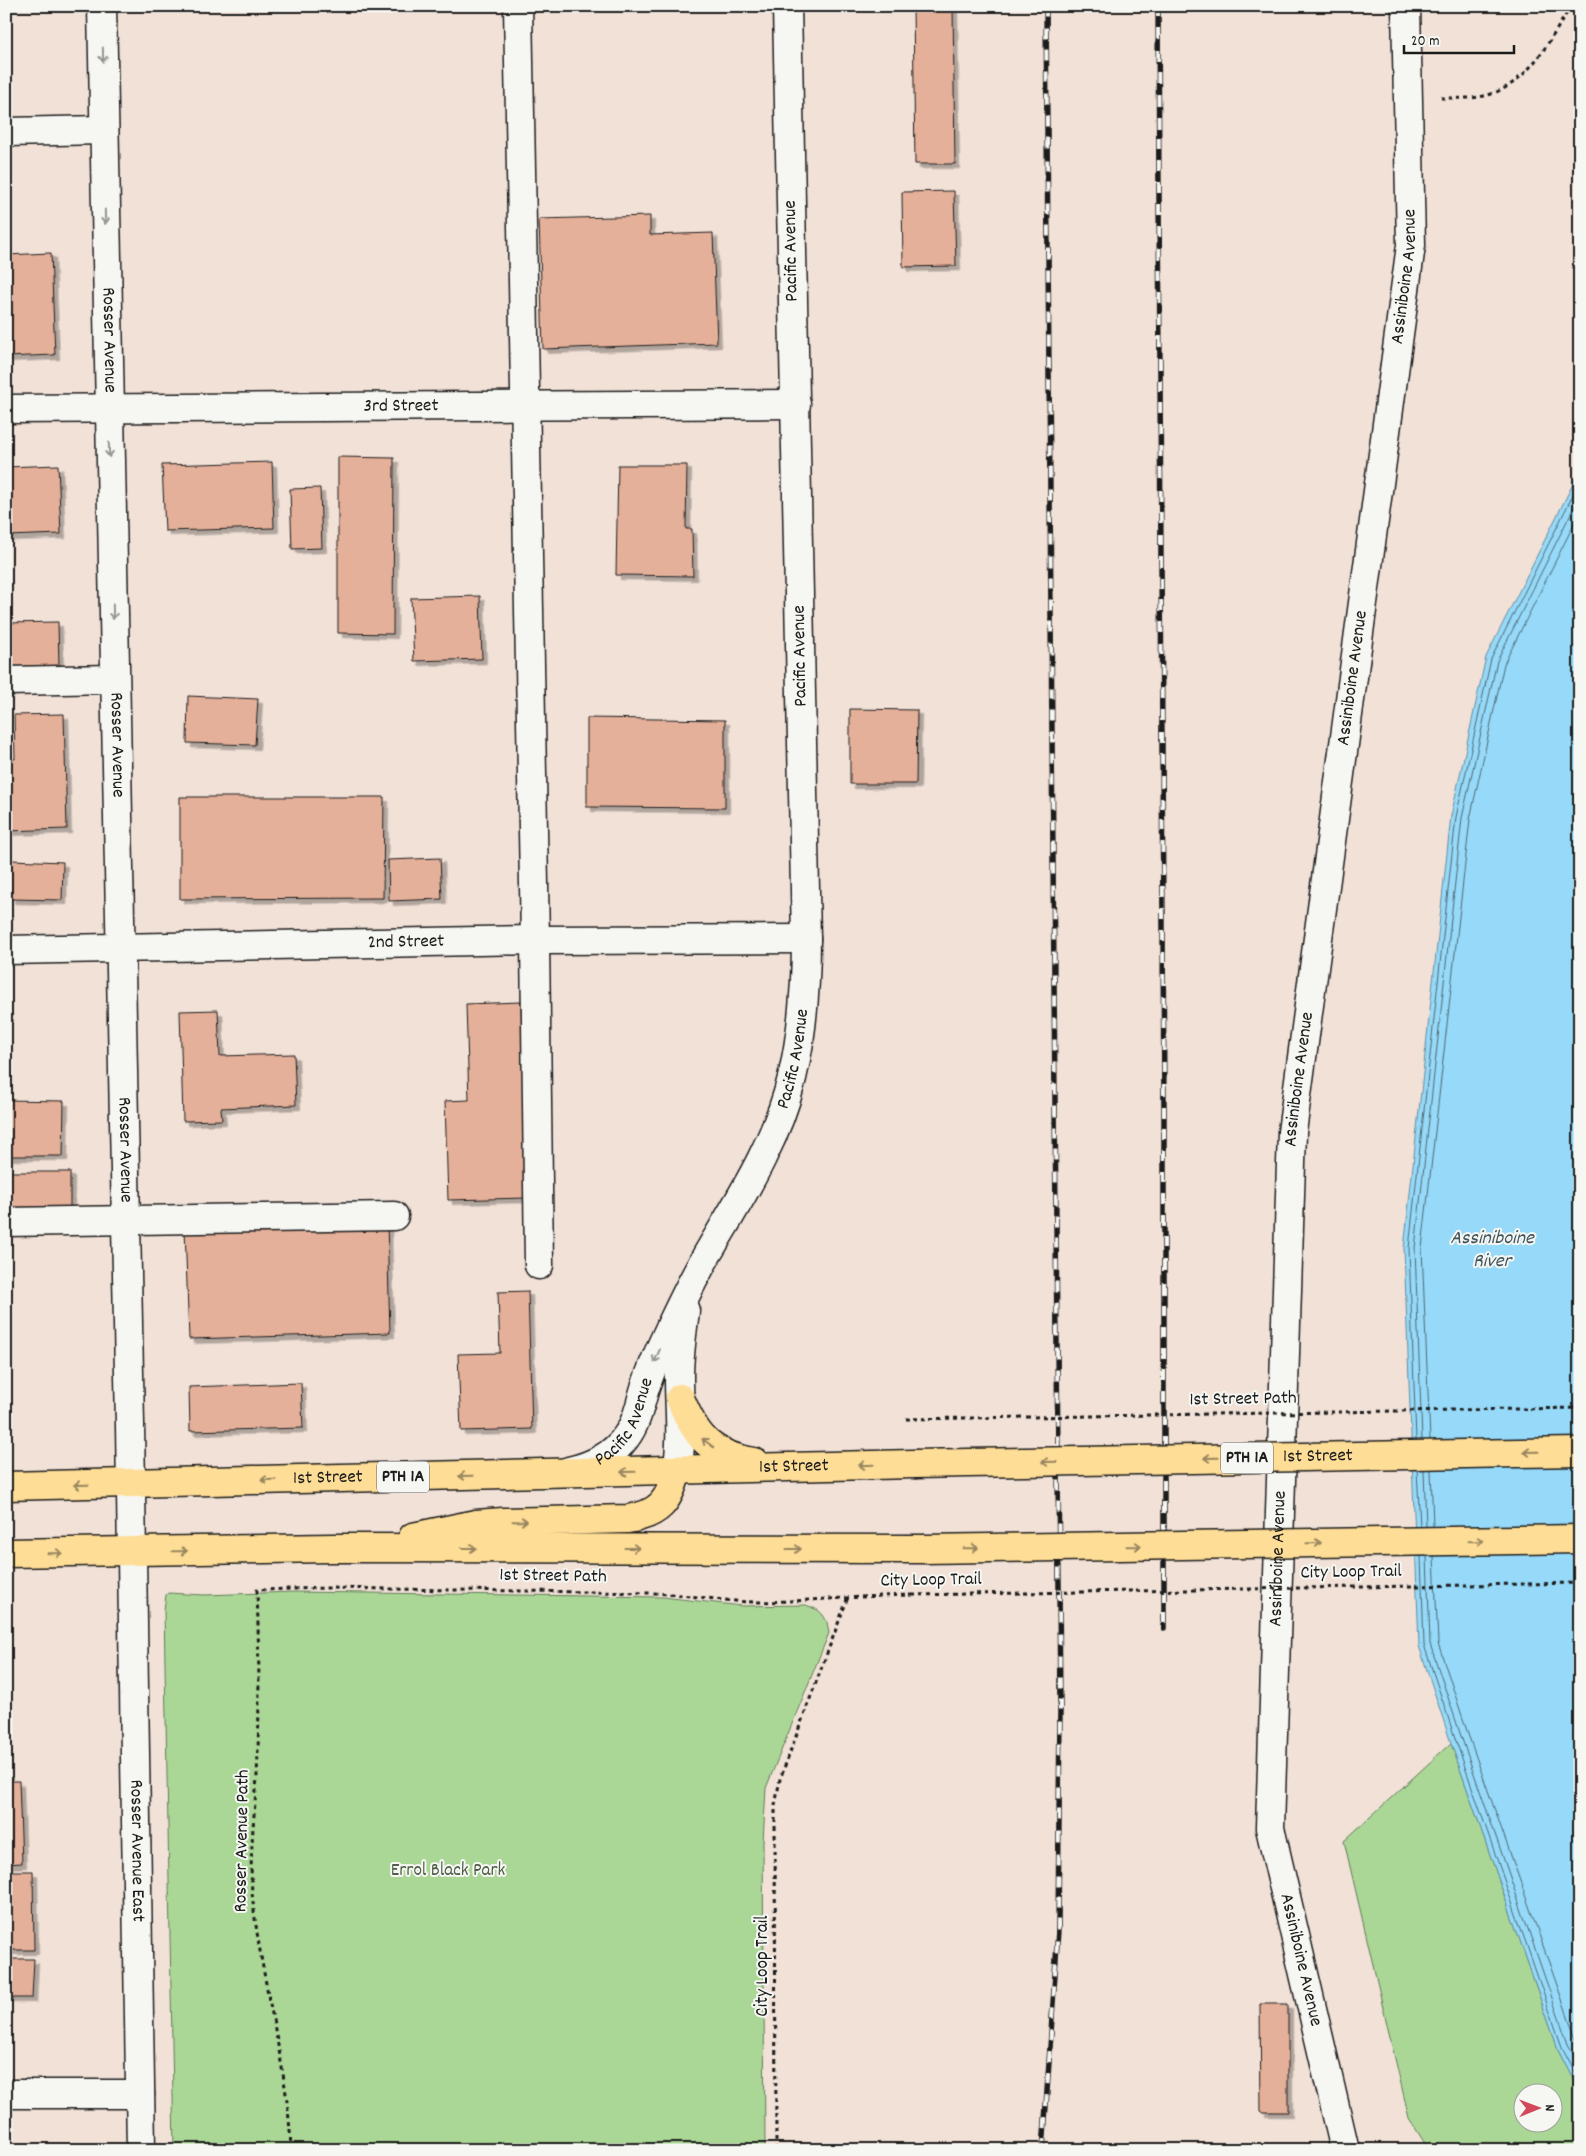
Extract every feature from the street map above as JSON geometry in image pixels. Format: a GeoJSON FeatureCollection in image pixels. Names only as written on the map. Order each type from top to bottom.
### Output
{"type":"FeatureCollection","features":[{"type":"Feature","properties":{"kind":"main road"},"geometry":{"type":"LineString","coordinates":[[680,1398],[690,1422],[703,1441],[722,1453],[744,1461],[787,1468]]}},
{"type":"Feature","properties":{"kind":"main road","name":"1st Street"},"geometry":{"type":"LineString","coordinates":[[6,1486],[914,1464],[1580,1452]]}},
{"type":"Feature","properties":{"kind":"main road"},"geometry":{"type":"LineString","coordinates":[[333,1548],[397,1540],[476,1524],[628,1519],[645,1516],[656,1510],[665,1499],[672,1487],[677,1471]]}},
{"type":"Feature","properties":{"kind":"main road"},"geometry":{"type":"LineString","coordinates":[[6,1553],[333,1548],[923,1549],[1580,1539]]}},
{"type":"Feature","properties":{"kind":"street","name":"Rosser Avenue"},"geometry":{"type":"LineString","coordinates":[[102,6],[108,409],[126,1222],[131,1552]]}},
{"type":"Feature","properties":{"kind":"street"},"geometry":{"type":"LineString","coordinates":[[518,6],[539,1265]]}},
{"type":"Feature","properties":{"kind":"street","name":"Pacific Avenue"},"geometry":{"type":"LineString","coordinates":[[552,1474],[587,1467],[595,1463],[615,1450],[627,1436],[637,1416],[655,1360],[693,1281],[740,1200],[776,1128],[792,1078],[800,1035],[805,998],[806,939],[787,6]]}},
{"type":"Feature","properties":{"kind":"street","name":"Assiniboine Avenue"},"geometry":{"type":"LineString","coordinates":[[1344,2150],[1270,1828],[1292,1132],[1411,245],[1406,6]]}},
{"type":"Feature","properties":{"kind":"street"},"geometry":{"type":"LineString","coordinates":[[6,132],[104,130]]}},
{"type":"Feature","properties":{"kind":"street","name":"3rd Street"},"geometry":{"type":"LineString","coordinates":[[6,409],[796,404]]}},
{"type":"Feature","properties":{"kind":"street"},"geometry":{"type":"LineString","coordinates":[[6,681],[114,679]]}},
{"type":"Feature","properties":{"kind":"street","name":"2nd Street"},"geometry":{"type":"LineString","coordinates":[[6,950],[535,940],[806,939]]}},
{"type":"Feature","properties":{"kind":"street"},"geometry":{"type":"LineString","coordinates":[[6,1222],[126,1222],[394,1216]]}},
{"type":"Feature","properties":{"kind":"street","name":"Pacific Avenue"},"geometry":{"type":"LineString","coordinates":[[677,1471],[680,1453],[679,1378],[687,1300],[693,1281]]}},
{"type":"Feature","properties":{"kind":"street","name":"Rosser Avenue East"},"geometry":{"type":"LineString","coordinates":[[131,1552],[141,2150]]}},
{"type":"Feature","properties":{"kind":"street"},"geometry":{"type":"LineString","coordinates":[[6,2094],[140,2094]]}},
{"type":"Feature","properties":{"kind":"path"},"geometry":{"type":"LineString","coordinates":[[1408,100],[1484,96],[1508,85],[1530,69],[1571,6]]}},
{"type":"Feature","properties":{"kind":"path","name":"1st Street Path"},"geometry":{"type":"LineString","coordinates":[[906,1419],[1580,1408]]}},
{"type":"Feature","properties":{"kind":"path","name":"City Loop Trail"},"geometry":{"type":"LineString","coordinates":[[776,2150],[775,1806],[780,1779],[848,1597],[1580,1583]]}},
{"type":"Feature","properties":{"kind":"path","name":"1st Street Path"},"geometry":{"type":"LineString","coordinates":[[257,1590],[326,1588],[642,1592],[676,1593],[728,1601],[759,1602],[848,1597]]}},
{"type":"Feature","properties":{"kind":"path","name":"Rosser Avenue Path"},"geometry":{"type":"LineString","coordinates":[[257,1590],[260,1687],[252,1890],[256,1926],[285,2088],[290,2123],[291,2150]]}},
{"type":"Feature","properties":{"kind":"green space","name":"Errol Black Park"},"geometry":{"type":"Polygon","coordinates":[[[294,1592],[663,1597],[742,1606],[806,1605],[818,1610],[823,1615],[827,1622],[829,1633],[766,1788],[763,1842],[765,2150],[174,2150],[164,1610],[166,1595],[168,1593],[204,1595],[294,1592]]]}},
{"type":"Feature","properties":{"kind":"green space"},"geometry":{"type":"Polygon","coordinates":[[[1451,1743],[1558,2049],[1580,2092],[1580,2150],[1429,2150],[1409,2118],[1344,1841],[1451,1743]]]}},
{"type":"Feature","properties":{"kind":"water","name":"Assiniboine River"},"geometry":{"type":"Polygon","coordinates":[[[1580,470],[1580,2092],[1558,2049],[1419,1646],[1404,1248],[1451,816],[1486,657],[1580,470]]]}},
{"type":"Feature","properties":{"kind":"building"},"geometry":{"type":"Polygon","coordinates":[[[913,6],[953,6],[955,164],[915,164],[913,6]]]}},
{"type":"Feature","properties":{"kind":"building"},"geometry":{"type":"Polygon","coordinates":[[[954,191],[956,266],[903,267],[902,192],[954,191]]]}},
{"type":"Feature","properties":{"kind":"building"},"geometry":{"type":"Polygon","coordinates":[[[650,216],[650,235],[713,233],[717,343],[543,349],[539,219],[650,216]]]}},
{"type":"Feature","properties":{"kind":"building"},"geometry":{"type":"Polygon","coordinates":[[[51,253],[55,355],[6,357],[6,255],[51,253]]]}},
{"type":"Feature","properties":{"kind":"building"},"geometry":{"type":"Polygon","coordinates":[[[338,457],[394,458],[393,634],[338,633],[338,457]]]}},
{"type":"Feature","properties":{"kind":"building"},"geometry":{"type":"Polygon","coordinates":[[[272,462],[274,528],[165,531],[162,465],[272,462]]]}},
{"type":"Feature","properties":{"kind":"building"},"geometry":{"type":"Polygon","coordinates":[[[58,465],[61,534],[6,536],[6,467],[58,465]]]}},
{"type":"Feature","properties":{"kind":"building"},"geometry":{"type":"Polygon","coordinates":[[[618,465],[687,465],[686,529],[692,529],[693,576],[616,575],[618,465]]]}},
{"type":"Feature","properties":{"kind":"building"},"geometry":{"type":"Polygon","coordinates":[[[320,488],[322,548],[292,549],[290,489],[320,488]]]}},
{"type":"Feature","properties":{"kind":"building"},"geometry":{"type":"Polygon","coordinates":[[[480,596],[482,659],[414,661],[411,598],[480,596]]]}},
{"type":"Feature","properties":{"kind":"building"},"geometry":{"type":"Polygon","coordinates":[[[58,622],[59,666],[6,667],[6,623],[58,622]]]}},
{"type":"Feature","properties":{"kind":"building"},"geometry":{"type":"Polygon","coordinates":[[[188,696],[258,699],[255,745],[187,743],[188,696]]]}},
{"type":"Feature","properties":{"kind":"building"},"geometry":{"type":"Polygon","coordinates":[[[850,709],[917,710],[916,784],[850,784],[850,709]]]}},
{"type":"Feature","properties":{"kind":"building"},"geometry":{"type":"Polygon","coordinates":[[[64,714],[67,829],[6,831],[6,759],[15,759],[14,715],[64,714]]]}},
{"type":"Feature","properties":{"kind":"building"},"geometry":{"type":"Polygon","coordinates":[[[587,718],[725,720],[725,808],[587,807],[587,718]]]}},
{"type":"Feature","properties":{"kind":"building"},"geometry":{"type":"Polygon","coordinates":[[[180,797],[384,797],[383,898],[180,899],[180,797]]]}},
{"type":"Feature","properties":{"kind":"building"},"geometry":{"type":"Polygon","coordinates":[[[440,858],[442,899],[389,901],[388,860],[440,858]]]}},
{"type":"Feature","properties":{"kind":"building"},"geometry":{"type":"Polygon","coordinates":[[[11,860],[63,862],[62,900],[10,899],[11,860]]]}},
{"type":"Feature","properties":{"kind":"building"},"geometry":{"type":"Polygon","coordinates":[[[521,1002],[527,1198],[448,1200],[445,1101],[469,1100],[466,1004],[521,1002]]]}},
{"type":"Feature","properties":{"kind":"building"},"geometry":{"type":"Polygon","coordinates":[[[218,1010],[220,1056],[294,1054],[296,1105],[221,1108],[222,1120],[183,1121],[180,1011],[218,1010]]]}},
{"type":"Feature","properties":{"kind":"building"},"geometry":{"type":"Polygon","coordinates":[[[6,1100],[64,1101],[63,1156],[6,1156],[6,1100]]]}},
{"type":"Feature","properties":{"kind":"building"},"geometry":{"type":"Polygon","coordinates":[[[6,1172],[70,1172],[70,1207],[6,1208],[6,1172]]]}},
{"type":"Feature","properties":{"kind":"building"},"geometry":{"type":"Polygon","coordinates":[[[387,1223],[390,1333],[189,1339],[185,1229],[387,1223]]]}},
{"type":"Feature","properties":{"kind":"building"},"geometry":{"type":"Polygon","coordinates":[[[528,1291],[532,1429],[461,1431],[458,1354],[500,1353],[498,1292],[528,1291]]]}},
{"type":"Feature","properties":{"kind":"building"},"geometry":{"type":"Polygon","coordinates":[[[301,1383],[303,1428],[190,1431],[189,1387],[301,1383]]]}},
{"type":"Feature","properties":{"kind":"building"},"geometry":{"type":"Polygon","coordinates":[[[6,1781],[19,1781],[22,1863],[6,1864],[6,1781]]]}},
{"type":"Feature","properties":{"kind":"building"},"geometry":{"type":"Polygon","coordinates":[[[6,1871],[33,1871],[34,1950],[6,1950],[6,1871]]]}},
{"type":"Feature","properties":{"kind":"building"},"geometry":{"type":"Polygon","coordinates":[[[6,1959],[34,1959],[32,1998],[6,1998],[6,1959]]]}},
{"type":"Feature","properties":{"kind":"building"},"geometry":{"type":"Polygon","coordinates":[[[1260,2004],[1288,2004],[1288,2112],[1261,2112],[1260,2004]]]}},
{"type":"Feature","properties":{"kind":"railway"},"geometry":{"type":"LineString","coordinates":[[1043,2150],[1058,1930],[1060,1708],[1046,6]]}},
{"type":"Feature","properties":{"kind":"railway"},"geometry":{"type":"LineString","coordinates":[[1158,6],[1164,1111],[1164,1628]]}}]}
